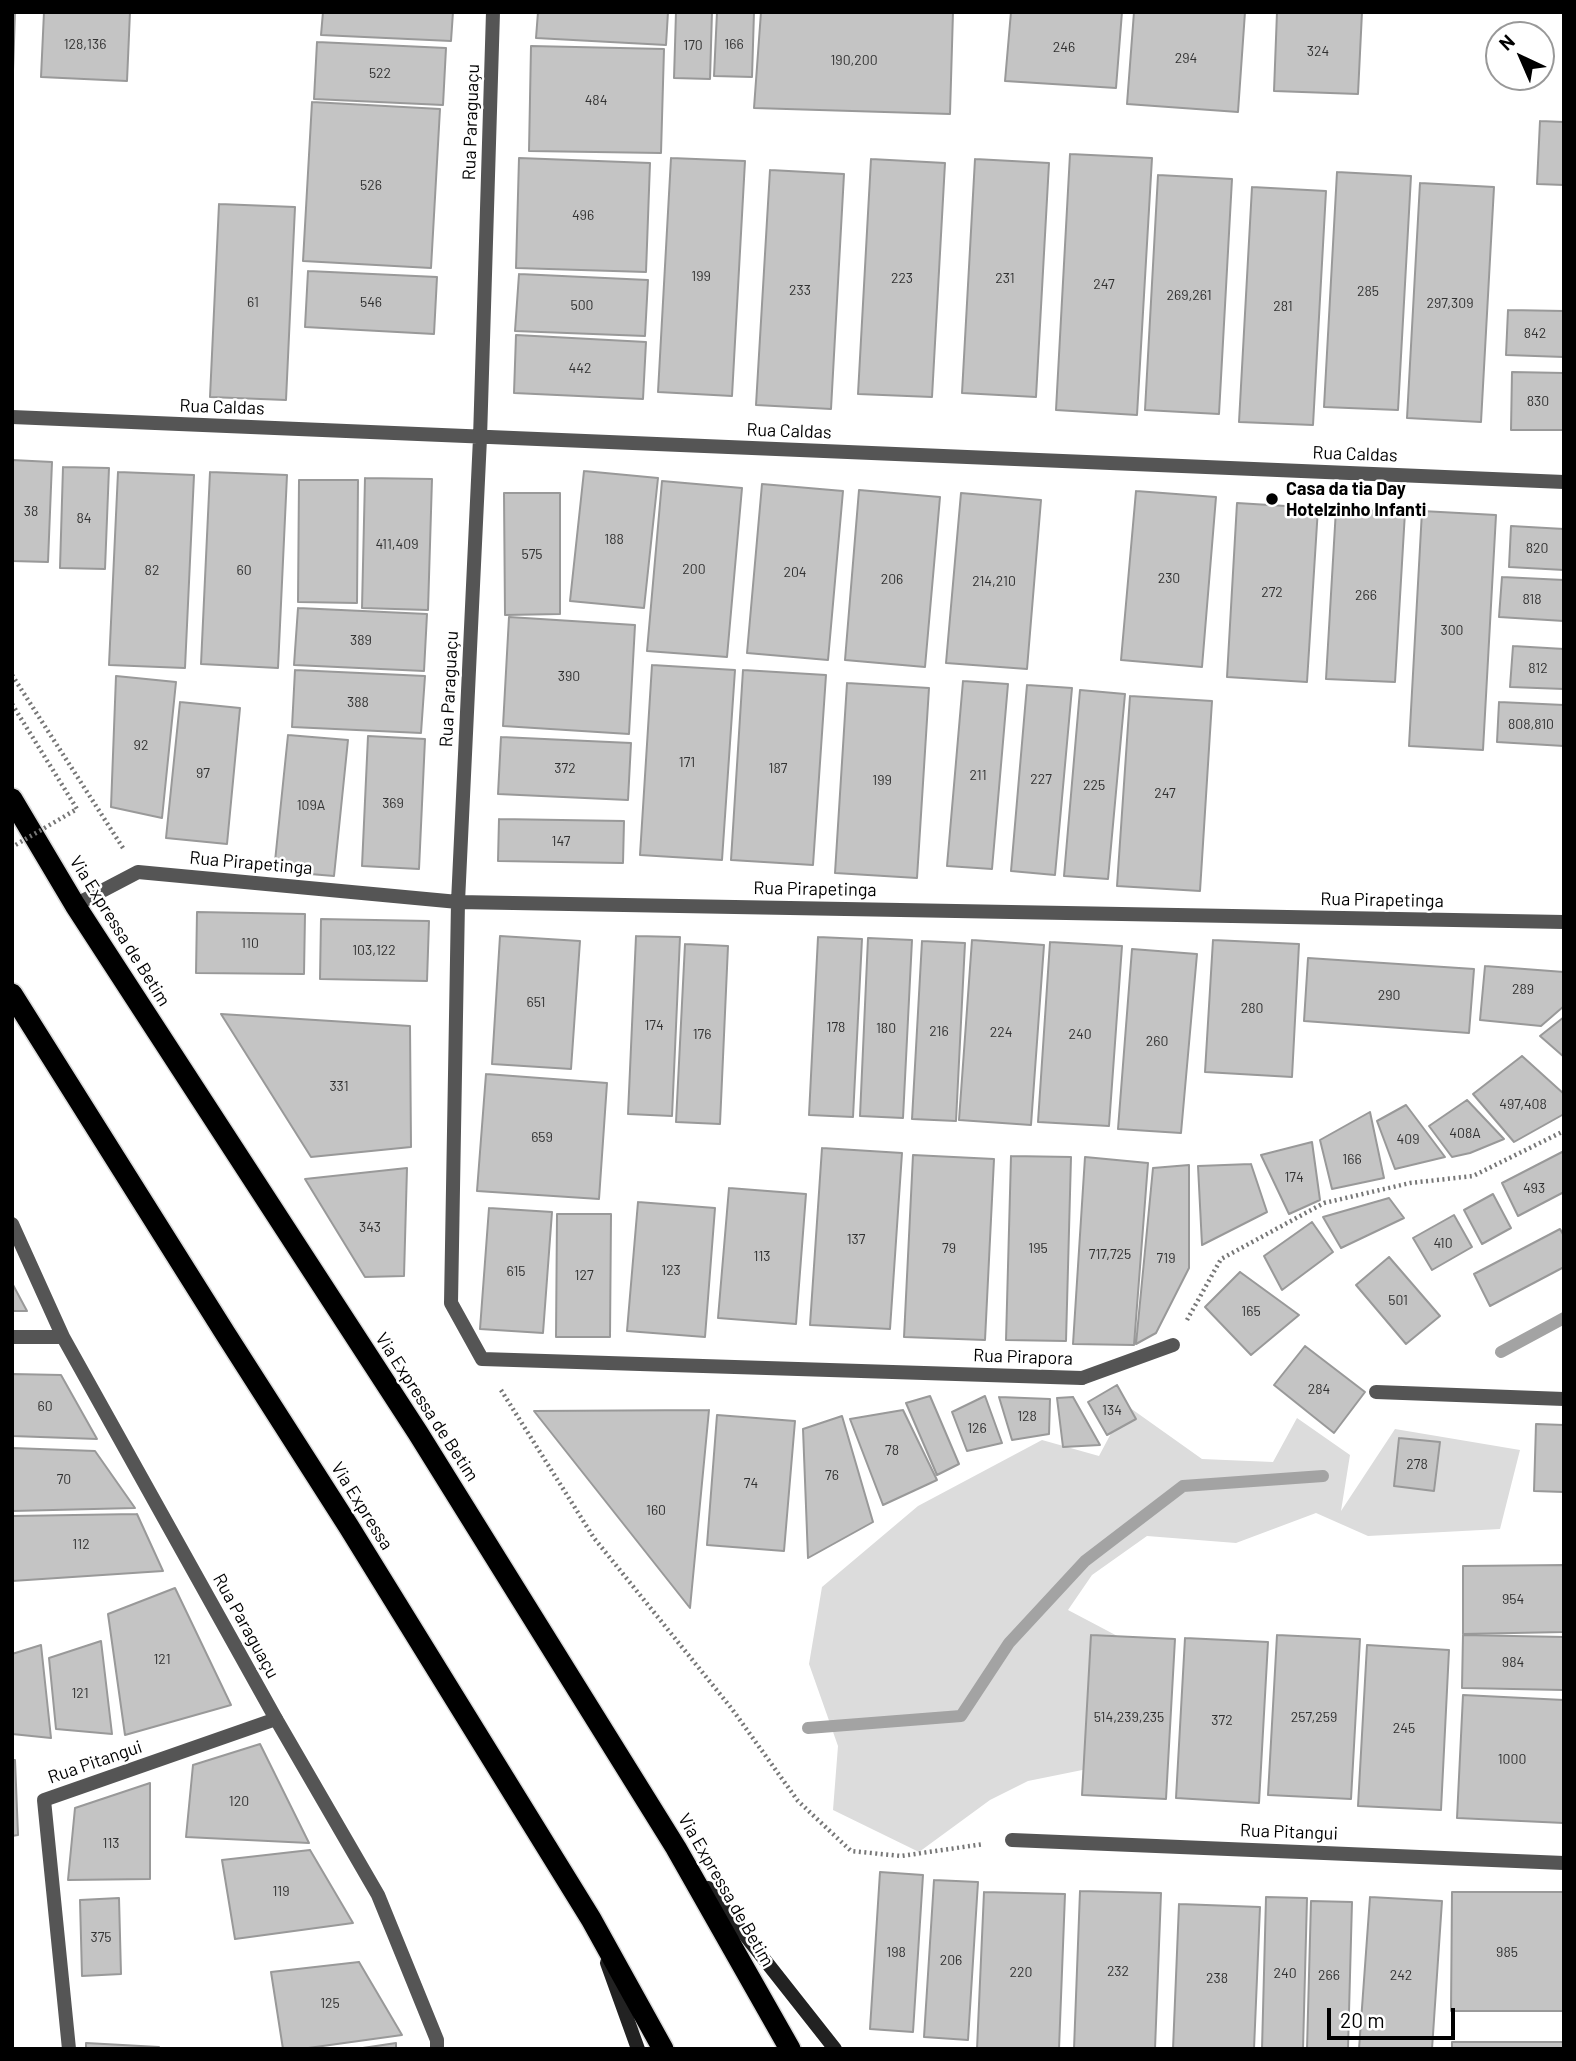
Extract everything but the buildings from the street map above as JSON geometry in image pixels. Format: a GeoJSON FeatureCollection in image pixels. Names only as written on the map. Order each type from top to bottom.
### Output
{"type":"FeatureCollection","features":[{"type":"Feature","properties":{"kind":"highway","name":"Via Expressa de Betim"},"geometry":{"type":"LineString","coordinates":[[12,799],[75,905],[418,1433],[676,1848],[790,2049]]}},
{"type":"Feature","properties":{"kind":"highway","name":"Via Expressa"},"geometry":{"type":"LineString","coordinates":[[12,994],[349,1527],[590,1919],[663,2049]]}},
{"type":"Feature","properties":{"kind":"street","name":"Rua Paraguaçu"},"geometry":{"type":"LineString","coordinates":[[482,1359],[451,1303],[457,902],[480,438],[493,12]]}},
{"type":"Feature","properties":{"kind":"street","name":"Rua Caldas"},"geometry":{"type":"LineString","coordinates":[[12,418],[1564,482]]}},
{"type":"Feature","properties":{"kind":"street","name":"Rua Pirapetinga"},"geometry":{"type":"LineString","coordinates":[[138,872],[457,902],[1564,922]]}},
{"type":"Feature","properties":{"kind":"street"},"geometry":{"type":"LineString","coordinates":[[75,905],[138,872]]}},
{"type":"Feature","properties":{"kind":"street","name":"Rua Paraguaçu"},"geometry":{"type":"LineString","coordinates":[[12,1224],[63,1337],[276,1719],[378,1895],[438,2040],[437,2049]]}},
{"type":"Feature","properties":{"kind":"street"},"geometry":{"type":"LineString","coordinates":[[12,1337],[63,1337]]}},
{"type":"Feature","properties":{"kind":"street","name":"Rua Pirapora"},"geometry":{"type":"LineString","coordinates":[[482,1359],[1082,1378],[1173,1345]]}},
{"type":"Feature","properties":{"kind":"street"},"geometry":{"type":"LineString","coordinates":[[1376,1392],[1564,1399]]}},
{"type":"Feature","properties":{"kind":"street","name":"Rua Pitangui"},"geometry":{"type":"LineString","coordinates":[[69,2049],[44,1800],[276,1719]]}},
{"type":"Feature","properties":{"kind":"street","name":"Rua Pitangui"},"geometry":{"type":"LineString","coordinates":[[1012,1840],[1564,1863]]}},
{"type":"Feature","properties":{"kind":"street"},"geometry":{"type":"LineString","coordinates":[[676,1848],[835,2049]]}},
{"type":"Feature","properties":{"kind":"street"},"geometry":{"type":"LineString","coordinates":[[590,1919],[638,2049]]}},
{"type":"Feature","properties":{"kind":"path"},"geometry":{"type":"LineString","coordinates":[[12,675],[138,872]]}},
{"type":"Feature","properties":{"kind":"path"},"geometry":{"type":"LineString","coordinates":[[12,704],[77,809],[12,847]]}},
{"type":"Feature","properties":{"kind":"path"},"geometry":{"type":"LineString","coordinates":[[1173,1345],[1222,1259],[1324,1203],[1410,1183],[1473,1176],[1564,1130]]}},
{"type":"Feature","properties":{"kind":"path"},"geometry":{"type":"LineString","coordinates":[[482,1359],[594,1538],[732,1709],[798,1801],[851,1851],[901,1856],[1012,1840]]}},
{"type":"Feature","properties":{"kind":"shaded area"},"geometry":{"type":"Polygon","coordinates":[[[1126,1405],[1202,1459],[1273,1462],[1297,1418],[1350,1455],[1341,1511],[1395,1429],[1520,1450],[1500,1529],[1368,1536],[1316,1513],[1236,1543],[1147,1536],[1092,1575],[1068,1610],[1142,1649],[1102,1766],[1028,1781],[990,1800],[919,1852],[833,1810],[838,1746],[809,1664],[822,1587],[918,1506],[1042,1440],[1099,1456],[1126,1405]]]}},
{"type":"Feature","properties":{"kind":"waterway"},"geometry":{"type":"LineString","coordinates":[[1501,1352],[1564,1318]]}},
{"type":"Feature","properties":{"kind":"waterway"},"geometry":{"type":"LineString","coordinates":[[808,1728],[961,1716],[1009,1643],[1085,1561],[1183,1486],[1323,1476]]}},
{"type":"Feature","properties":{"kind":"place","name":"Casa da tia Day Hotelzinho Infanti"},"geometry":{"type":"Point","coordinates":[1272,499]}}]}
